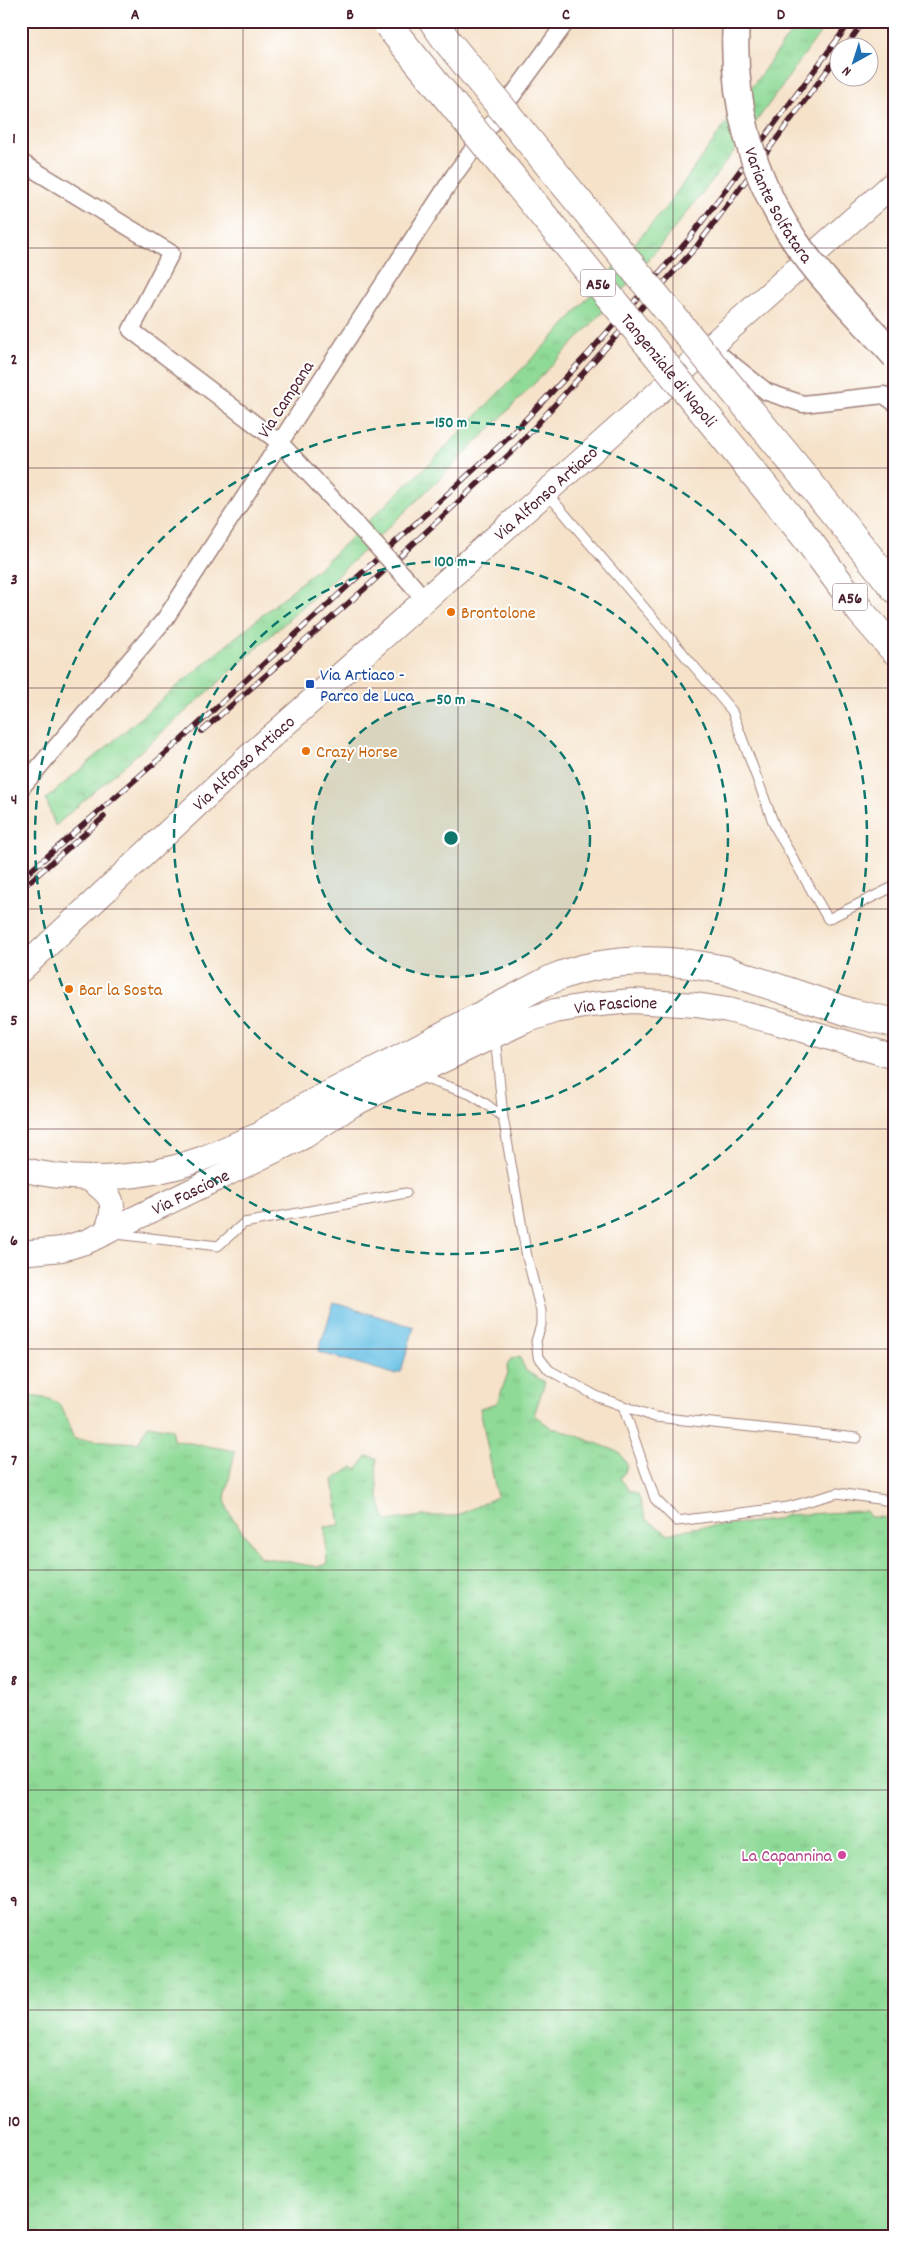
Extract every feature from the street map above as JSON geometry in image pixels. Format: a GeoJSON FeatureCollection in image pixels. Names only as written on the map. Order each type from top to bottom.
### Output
{"type":"FeatureCollection","features":[{"type":"Feature","properties":{"kind":"highway","name":"Tangenziale di Napoli"},"geometry":{"type":"LineString","coordinates":[[386,23],[808,540],[861,612],[895,651]]}},
{"type":"Feature","properties":{"kind":"highway","name":"Tangenziale di Napoli"},"geometry":{"type":"LineString","coordinates":[[439,28],[895,589]]}},
{"type":"Feature","properties":{"kind":"highway"},"geometry":{"type":"LineString","coordinates":[[267,1131],[323,1098],[552,980],[580,969],[602,965],[659,961],[705,966],[725,970],[852,1013],[895,1023]]}},
{"type":"Feature","properties":{"kind":"main road","name":"Variante Solfatara"},"geometry":{"type":"LineString","coordinates":[[736,21],[735,66],[738,98],[748,138],[762,181],[795,240],[818,270],[895,356]]}},
{"type":"Feature","properties":{"kind":"main road","name":"Via Alfonso Artiaco"},"geometry":{"type":"LineString","coordinates":[[21,970],[246,759],[895,182]]}},
{"type":"Feature","properties":{"kind":"main road","name":"Via Fascione"},"geometry":{"type":"LineString","coordinates":[[21,1253],[62,1249],[88,1241],[305,1136],[352,1106],[414,1074],[525,1021],[555,1011],[592,1004],[662,1002],[728,1010],[895,1057]]}},
{"type":"Feature","properties":{"kind":"main road","name":"Via Fascione"},"geometry":{"type":"LineString","coordinates":[[21,1169],[45,1175],[89,1180],[176,1166],[200,1159],[267,1131],[352,1106]]}},
{"type":"Feature","properties":{"kind":"main road"},"geometry":{"type":"LineString","coordinates":[[21,1182],[45,1175]]}},
{"type":"Feature","properties":{"kind":"main road"},"geometry":{"type":"LineString","coordinates":[[89,1180],[105,1190],[113,1204],[113,1213],[106,1232]]}},
{"type":"Feature","properties":{"kind":"street","name":"Via Campana"},"geometry":{"type":"LineString","coordinates":[[21,788],[165,619],[455,174],[567,21]]}},
{"type":"Feature","properties":{"kind":"street"},"geometry":{"type":"LineString","coordinates":[[21,162],[171,253],[131,330],[280,443],[425,600]]}},
{"type":"Feature","properties":{"kind":"street"},"geometry":{"type":"LineString","coordinates":[[710,347],[766,392],[803,404],[884,395],[895,403]]}},
{"type":"Feature","properties":{"kind":"lane"},"geometry":{"type":"LineString","coordinates":[[545,492],[732,711],[775,827],[828,919],[895,886]]}},
{"type":"Feature","properties":{"kind":"lane"},"geometry":{"type":"LineString","coordinates":[[495,1035],[503,1118],[527,1257],[541,1311],[541,1325],[536,1341],[538,1356],[549,1370],[598,1397],[655,1417],[857,1438]]}},
{"type":"Feature","properties":{"kind":"lane"},"geometry":{"type":"LineString","coordinates":[[414,1074],[470,1094],[503,1118]]}},
{"type":"Feature","properties":{"kind":"lane"},"geometry":{"type":"LineString","coordinates":[[106,1232],[218,1246],[244,1223],[406,1193]]}},
{"type":"Feature","properties":{"kind":"lane"},"geometry":{"type":"LineString","coordinates":[[623,1406],[655,1498],[677,1521],[788,1507],[838,1494],[891,1501]]}},
{"type":"Feature","properties":{"kind":"green space"},"geometry":{"type":"Polygon","coordinates":[[[799,21],[828,21],[719,172],[605,310],[471,448],[355,559],[236,667],[55,826],[46,799],[321,566],[431,462],[561,329],[666,207],[799,21]]]}},
{"type":"Feature","properties":{"kind":"green space"},"geometry":{"type":"Polygon","coordinates":[[[519,1356],[526,1371],[545,1382],[534,1415],[553,1429],[559,1429],[619,1452],[627,1465],[625,1472],[620,1478],[629,1490],[638,1494],[646,1519],[668,1534],[692,1528],[775,1520],[787,1515],[866,1511],[870,1517],[895,1518],[895,2237],[21,2237],[21,1396],[46,1398],[59,1404],[74,1439],[138,1443],[148,1425],[172,1429],[173,1440],[235,1451],[225,1498],[228,1511],[260,1557],[318,1567],[327,1563],[325,1527],[340,1525],[333,1480],[353,1467],[357,1470],[367,1456],[377,1458],[378,1490],[386,1521],[422,1516],[456,1516],[497,1497],[480,1408],[497,1403],[508,1373],[507,1366],[510,1360],[519,1356]]]}},
{"type":"Feature","properties":{"kind":"water"},"geometry":{"type":"Polygon","coordinates":[[[334,1303],[414,1327],[401,1372],[394,1374],[318,1352],[334,1303]]]}},
{"type":"Feature","properties":{"kind":"railway"},"geometry":{"type":"LineString","coordinates":[[21,879],[181,740],[507,439],[588,354],[689,239],[851,21]]}},
{"type":"Feature","properties":{"kind":"railway"},"geometry":{"type":"LineString","coordinates":[[852,38],[864,21]]}},
{"type":"Feature","properties":{"kind":"railway"},"geometry":{"type":"LineString","coordinates":[[202,731],[369,585],[515,449],[697,246],[828,69]]}},
{"type":"Feature","properties":{"kind":"railway"},"geometry":{"type":"LineString","coordinates":[[21,889],[104,817]]}},
{"type":"Feature","properties":{"kind":"place","name":"Brontolone"},"geometry":{"type":"Point","coordinates":[451,612]}},
{"type":"Feature","properties":{"kind":"place","name":"Via Artiaco - Parco de Luca"},"geometry":{"type":"Point","coordinates":[310,684]}},
{"type":"Feature","properties":{"kind":"place","name":"Crazy Horse"},"geometry":{"type":"Point","coordinates":[306,751]}},
{"type":"Feature","properties":{"kind":"place","name":"Bar la Sosta"},"geometry":{"type":"Point","coordinates":[69,989]}},
{"type":"Feature","properties":{"kind":"place","name":"La Capannina"},"geometry":{"type":"Point","coordinates":[842,1855]}}]}
